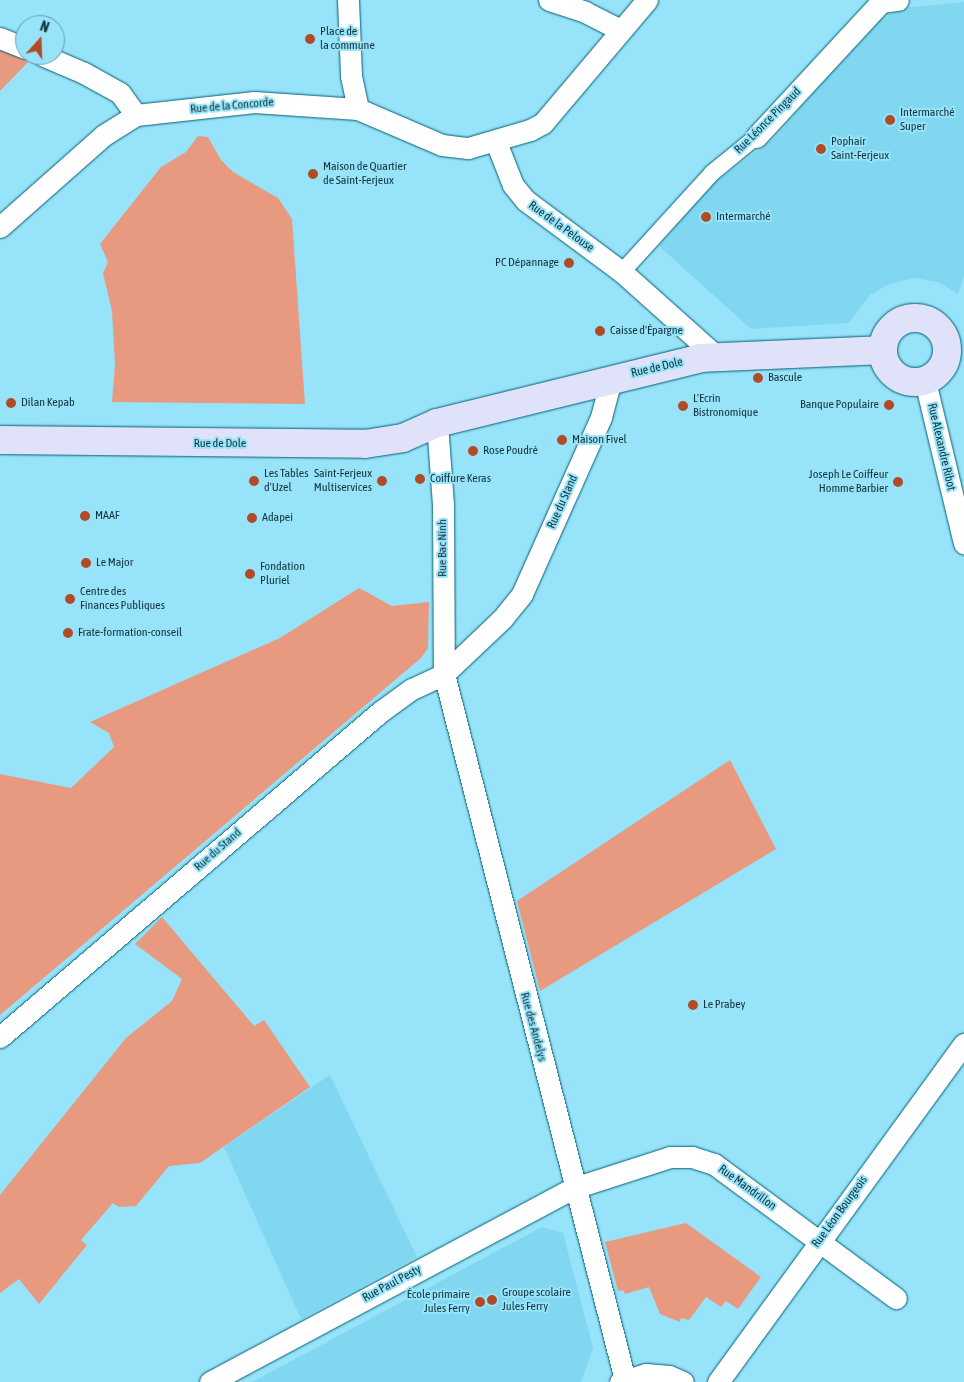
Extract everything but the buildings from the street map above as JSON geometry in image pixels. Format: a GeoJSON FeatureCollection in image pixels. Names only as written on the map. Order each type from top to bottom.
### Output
{"type":"FeatureCollection","features":[{"type":"Feature","properties":{"kind":"main road"},"geometry":{"type":"LineString","coordinates":[[910,319],[930,322],[955,347],[942,368],[925,381],[905,381],[896,376],[884,360],[882,350],[893,326],[910,319]]}},
{"type":"Feature","properties":{"kind":"main road","name":"Rue de Dole"},"geometry":{"type":"LineString","coordinates":[[0,424],[365,429],[437,423],[611,379],[717,357],[882,350]]}},
{"type":"Feature","properties":{"kind":"main road","name":"Rue de Dole"},"geometry":{"type":"LineString","coordinates":[[0,440],[365,444],[403,438],[437,423]]}},
{"type":"Feature","properties":{"kind":"street"},"geometry":{"type":"LineString","coordinates":[[348,0],[351,76],[358,109]]}},
{"type":"Feature","properties":{"kind":"street"},"geometry":{"type":"LineString","coordinates":[[549,0],[585,12],[620,30]]}},
{"type":"Feature","properties":{"kind":"street"},"geometry":{"type":"LineString","coordinates":[[496,142],[543,123],[647,0]]}},
{"type":"Feature","properties":{"kind":"street","name":"Rue Léonce Pingaud"},"geometry":{"type":"LineString","coordinates":[[622,272],[712,173],[756,137],[881,2],[898,0]]}},
{"type":"Feature","properties":{"kind":"street"},"geometry":{"type":"LineString","coordinates":[[0,38],[15,44]]}},
{"type":"Feature","properties":{"kind":"street"},"geometry":{"type":"LineString","coordinates":[[65,64],[84,72],[120,93],[136,115]]}},
{"type":"Feature","properties":{"kind":"street","name":"Rue de la Concorde"},"geometry":{"type":"LineString","coordinates":[[0,227],[104,135],[136,115],[254,102],[358,109],[442,144],[468,148],[496,142]]}},
{"type":"Feature","properties":{"kind":"street","name":"Rue de la Pelouse"},"geometry":{"type":"LineString","coordinates":[[496,142],[513,185],[524,200],[622,272],[717,357]]}},
{"type":"Feature","properties":{"kind":"street","name":"Rue du Stand"},"geometry":{"type":"LineString","coordinates":[[0,1037],[380,712],[412,688],[444,674],[502,619],[522,594],[601,417],[611,379]]}},
{"type":"Feature","properties":{"kind":"street","name":"Rue Alexandre Ribot"},"geometry":{"type":"LineString","coordinates":[[925,381],[964,543]]}},
{"type":"Feature","properties":{"kind":"street","name":"Rue Bac Ninh"},"geometry":{"type":"LineString","coordinates":[[437,423],[443,504],[444,674]]}},
{"type":"Feature","properties":{"kind":"street","name":"Rue des Andelys"},"geometry":{"type":"LineString","coordinates":[[444,674],[622,1381]]}},
{"type":"Feature","properties":{"kind":"street","name":"Rue Léon Bourgeois"},"geometry":{"type":"LineString","coordinates":[[718,1382],[964,1044]]}},
{"type":"Feature","properties":{"kind":"street","name":"Rue Mandrillon"},"geometry":{"type":"LineString","coordinates":[[574,1188],[670,1157],[692,1157],[714,1164],[896,1298]]}},
{"type":"Feature","properties":{"kind":"street","name":"Rue Paul Pesty"},"geometry":{"type":"LineString","coordinates":[[210,1382],[574,1188]]}},
{"type":"Feature","properties":{"kind":"street"},"geometry":{"type":"LineString","coordinates":[[622,1381],[646,1374],[669,1376],[683,1382]]}},
{"type":"Feature","properties":{"kind":"shaded area"},"geometry":{"type":"Polygon","coordinates":[[[964,2],[964,276],[958,294],[938,282],[914,278],[889,284],[870,295],[849,323],[751,329],[659,246],[708,187],[772,140],[875,22],[902,8],[964,2]]]}},
{"type":"Feature","properties":{"kind":"shaded area"},"geometry":{"type":"Polygon","coordinates":[[[0,49],[15,55],[15,65],[25,65],[0,91],[0,49]]]}},
{"type":"Feature","properties":{"kind":"shaded area"},"geometry":{"type":"Polygon","coordinates":[[[198,136],[208,137],[221,160],[233,172],[278,198],[292,219],[305,404],[112,402],[115,364],[112,311],[103,273],[108,262],[100,244],[161,167],[186,152],[198,136]]]}},
{"type":"Feature","properties":{"kind":"shaded area"},"geometry":{"type":"Polygon","coordinates":[[[359,588],[392,606],[429,602],[428,648],[421,658],[0,1015],[0,774],[71,788],[114,747],[109,733],[90,722],[280,638],[359,588]]]}},
{"type":"Feature","properties":{"kind":"shaded area"},"geometry":{"type":"Polygon","coordinates":[[[730,760],[776,849],[540,991],[517,901],[730,760]]]}},
{"type":"Feature","properties":{"kind":"shaded area"},"geometry":{"type":"Polygon","coordinates":[[[162,917],[254,1026],[264,1020],[310,1087],[200,1163],[169,1166],[136,1206],[119,1207],[113,1203],[81,1240],[87,1245],[39,1304],[19,1279],[0,1293],[0,1195],[126,1038],[172,1001],[182,979],[135,944],[162,917]]]}},
{"type":"Feature","properties":{"kind":"shaded area"},"geometry":{"type":"Polygon","coordinates":[[[330,1075],[417,1257],[301,1319],[224,1147],[330,1075]]]}},
{"type":"Feature","properties":{"kind":"shaded area"},"geometry":{"type":"Polygon","coordinates":[[[686,1223],[761,1277],[738,1309],[726,1301],[721,1307],[706,1297],[689,1320],[681,1318],[680,1322],[660,1314],[649,1287],[625,1294],[623,1290],[618,1291],[605,1242],[686,1223]]]}},
{"type":"Feature","properties":{"kind":"shaded area","name":"Groupe scolaire Jules Ferry"},"geometry":{"type":"Polygon","coordinates":[[[542,1227],[563,1233],[593,1348],[581,1382],[252,1382],[542,1227]]]}},
{"type":"Feature","properties":{"kind":"place","name":"Place de la commune"},"geometry":{"type":"Point","coordinates":[310,39]}},
{"type":"Feature","properties":{"kind":"place","name":"Intermarché Super"},"geometry":{"type":"Point","coordinates":[890,120]}},
{"type":"Feature","properties":{"kind":"place","name":"Pophair Saint-Ferjeux"},"geometry":{"type":"Point","coordinates":[821,149]}},
{"type":"Feature","properties":{"kind":"place","name":"Maison de Quartier de Saint-Ferjeux"},"geometry":{"type":"Point","coordinates":[313,174]}},
{"type":"Feature","properties":{"kind":"place","name":"Intermarché"},"geometry":{"type":"Point","coordinates":[706,217]}},
{"type":"Feature","properties":{"kind":"place","name":"PC Dépannage"},"geometry":{"type":"Point","coordinates":[569,263]}},
{"type":"Feature","properties":{"kind":"place","name":"Caisse d'Épargne"},"geometry":{"type":"Point","coordinates":[600,331]}},
{"type":"Feature","properties":{"kind":"place","name":"Bascule"},"geometry":{"type":"Point","coordinates":[758,378]}},
{"type":"Feature","properties":{"kind":"place","name":"Dilan Kepab"},"geometry":{"type":"Point","coordinates":[11,403]}},
{"type":"Feature","properties":{"kind":"place","name":"Banque Populaire"},"geometry":{"type":"Point","coordinates":[889,405]}},
{"type":"Feature","properties":{"kind":"place","name":"L'Ecrin Bistronomique"},"geometry":{"type":"Point","coordinates":[683,406]}},
{"type":"Feature","properties":{"kind":"place","name":"Maison Fivel"},"geometry":{"type":"Point","coordinates":[562,440]}},
{"type":"Feature","properties":{"kind":"place","name":"Rose Poudré"},"geometry":{"type":"Point","coordinates":[473,451]}},
{"type":"Feature","properties":{"kind":"place","name":"Coiffure Keras"},"geometry":{"type":"Point","coordinates":[420,479]}},
{"type":"Feature","properties":{"kind":"place","name":"Les Tables d'Uzel"},"geometry":{"type":"Point","coordinates":[254,481]}},
{"type":"Feature","properties":{"kind":"place","name":"Saint-Ferjeux Multiservices"},"geometry":{"type":"Point","coordinates":[382,481]}},
{"type":"Feature","properties":{"kind":"place","name":"Joseph Le Coiffeur Homme Barbier"},"geometry":{"type":"Point","coordinates":[898,482]}},
{"type":"Feature","properties":{"kind":"place","name":"MAAF"},"geometry":{"type":"Point","coordinates":[85,516]}},
{"type":"Feature","properties":{"kind":"place","name":"Adapei"},"geometry":{"type":"Point","coordinates":[252,518]}},
{"type":"Feature","properties":{"kind":"place","name":"Le Major"},"geometry":{"type":"Point","coordinates":[86,563]}},
{"type":"Feature","properties":{"kind":"place","name":"Fondation Pluriel"},"geometry":{"type":"Point","coordinates":[250,574]}},
{"type":"Feature","properties":{"kind":"place","name":"Centre des Finances Publiques"},"geometry":{"type":"Point","coordinates":[70,599]}},
{"type":"Feature","properties":{"kind":"place","name":"Frate-formation-conseil"},"geometry":{"type":"Point","coordinates":[68,633]}},
{"type":"Feature","properties":{"kind":"place","name":"Le Prabey"},"geometry":{"type":"Point","coordinates":[693,1005]}},
{"type":"Feature","properties":{"kind":"place","name":"Groupe scolaire Jules Ferry"},"geometry":{"type":"Point","coordinates":[492,1300]}},
{"type":"Feature","properties":{"kind":"place","name":"École primaire Jules Ferry"},"geometry":{"type":"Point","coordinates":[480,1302]}}]}
